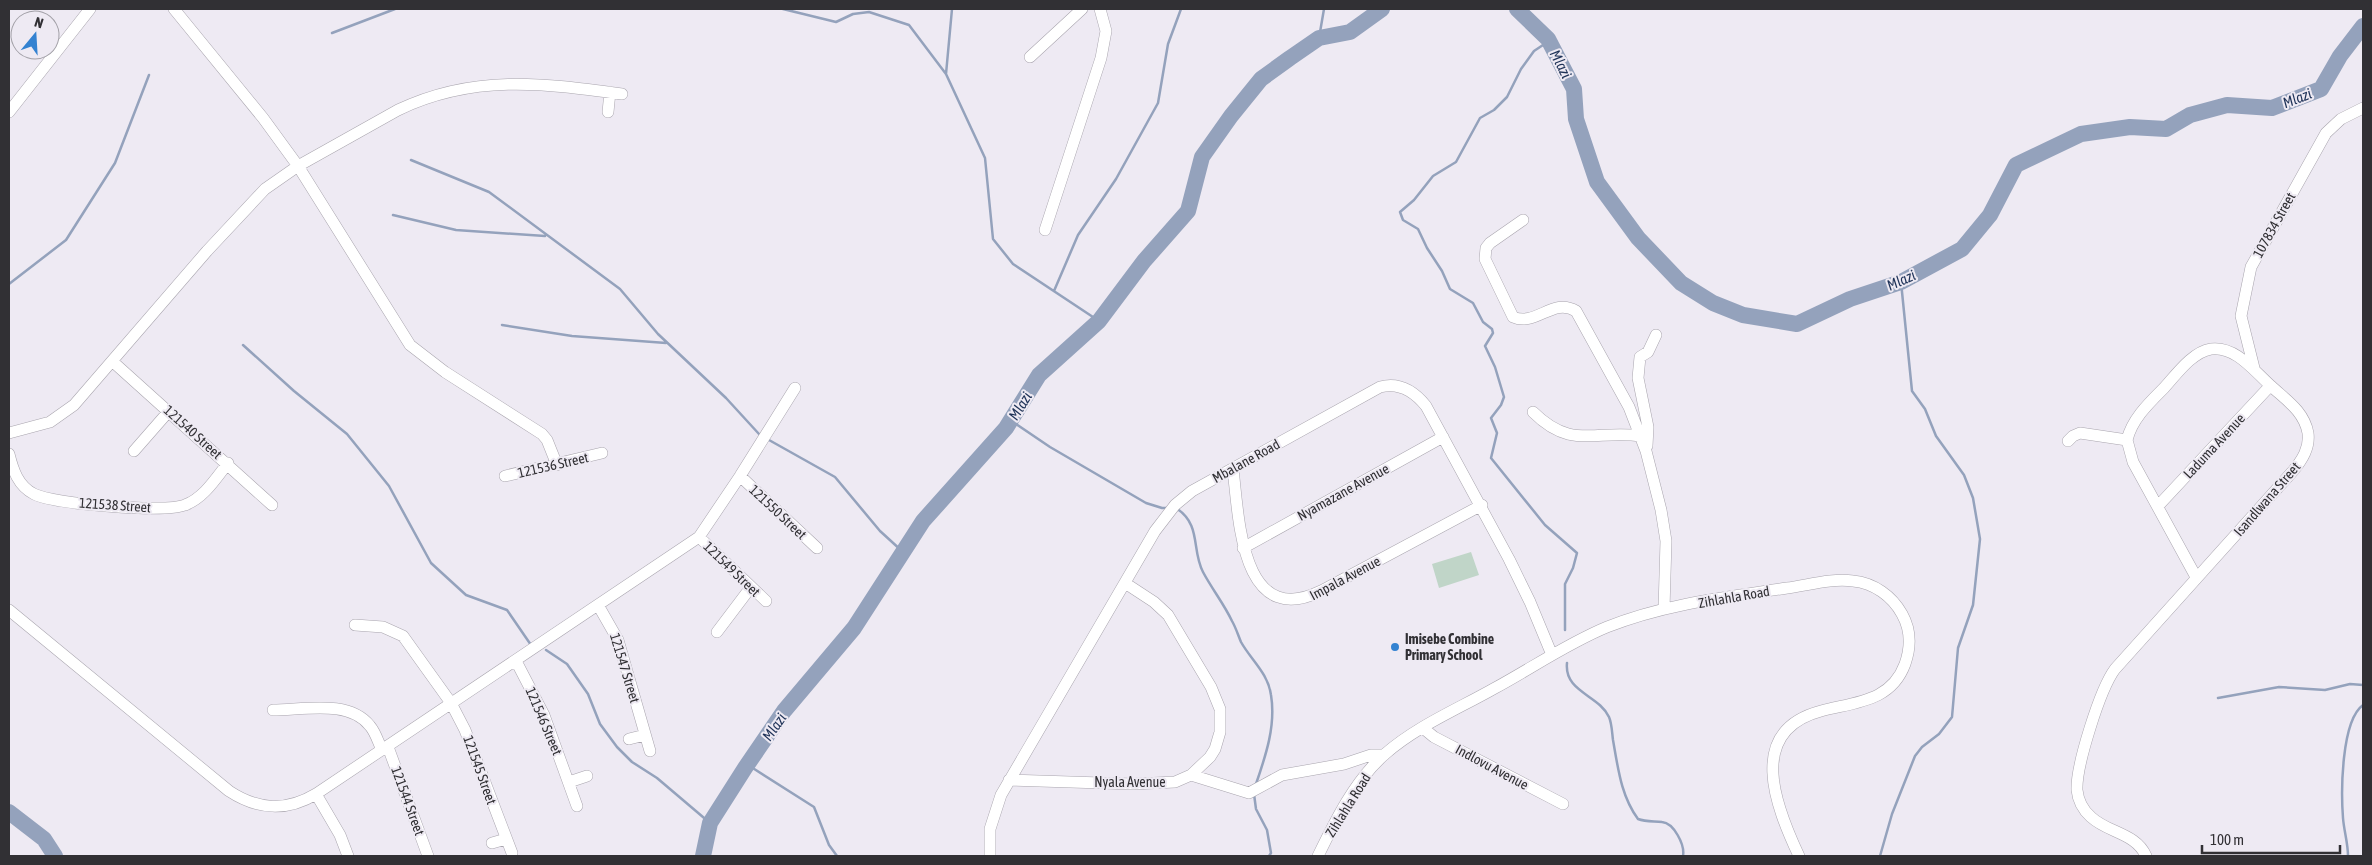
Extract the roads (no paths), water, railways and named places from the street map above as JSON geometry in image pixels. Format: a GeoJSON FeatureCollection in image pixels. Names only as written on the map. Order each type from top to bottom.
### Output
{"type":"FeatureCollection","features":[{"type":"Feature","properties":{"kind":"street"},"geometry":{"type":"LineString","coordinates":[[9,112],[90,9]]}},
{"type":"Feature","properties":{"kind":"street"},"geometry":{"type":"LineString","coordinates":[[174,9],[263,118],[298,166],[410,345],[445,372],[542,434],[547,440],[557,465]]}},
{"type":"Feature","properties":{"kind":"street"},"geometry":{"type":"LineString","coordinates":[[1030,57],[1082,9]]}},
{"type":"Feature","properties":{"kind":"street"},"geometry":{"type":"LineString","coordinates":[[1045,230],[1101,58],[1106,31],[1100,9]]}},
{"type":"Feature","properties":{"kind":"street"},"geometry":{"type":"LineString","coordinates":[[9,433],[42,425],[58,418],[74,405],[258,196],[272,183],[298,166],[398,110],[417,100],[453,89],[498,83],[520,83],[616,93],[608,112]]}},
{"type":"Feature","properties":{"kind":"street","name":"107834 Street"},"geometry":{"type":"LineString","coordinates":[[2254,369],[2241,316],[2251,267],[2322,139],[2341,118],[2363,108]]}},
{"type":"Feature","properties":{"kind":"street"},"geometry":{"type":"LineString","coordinates":[[1523,220],[1494,238],[1486,248],[1484,254],[1491,275],[1509,313],[1513,317],[1524,320],[1559,307],[1570,308],[1576,311],[1629,407],[1646,451],[1661,510],[1666,541],[1664,609]]}},
{"type":"Feature","properties":{"kind":"street"},"geometry":{"type":"LineString","coordinates":[[1646,451],[1648,427],[1639,371],[1640,357],[1648,352],[1656,335]]}},
{"type":"Feature","properties":{"kind":"street","name":"Isandlwana Street"},"geometry":{"type":"LineString","coordinates":[[2127,440],[2136,419],[2164,388],[2200,353],[2211,349],[2239,357],[2292,404],[2302,417],[2308,439],[2304,455],[2282,484],[2196,577],[2108,678],[2100,694],[2078,782],[2079,799],[2086,812],[2098,823],[2139,844],[2146,856]]}},
{"type":"Feature","properties":{"kind":"street","name":"121540 Street"},"geometry":{"type":"LineString","coordinates":[[112,360],[228,463],[272,505]]}},
{"type":"Feature","properties":{"kind":"street","name":"Mbalane Road"},"geometry":{"type":"LineString","coordinates":[[990,856],[989,836],[993,815],[1010,780],[1155,531],[1175,505],[1192,491],[1380,387],[1387,385],[1404,388],[1419,398],[1482,505],[1521,582],[1552,655]]}},
{"type":"Feature","properties":{"kind":"street","name":"Laduma Avenue"},"geometry":{"type":"LineString","coordinates":[[2158,506],[2270,386]]}},
{"type":"Feature","properties":{"kind":"street"},"geometry":{"type":"LineString","coordinates":[[9,610],[238,797],[255,805],[273,807],[298,804],[316,794],[516,661],[698,537],[740,476],[795,388]]}},
{"type":"Feature","properties":{"kind":"street"},"geometry":{"type":"LineString","coordinates":[[134,451],[169,410]]}},
{"type":"Feature","properties":{"kind":"street"},"geometry":{"type":"LineString","coordinates":[[1534,412],[1551,428],[1570,435],[1641,436]]}},
{"type":"Feature","properties":{"kind":"street"},"geometry":{"type":"LineString","coordinates":[[2068,442],[2080,432],[2127,440],[2133,462],[2196,577]]}},
{"type":"Feature","properties":{"kind":"street","name":"Nyamazane Avenue"},"geometry":{"type":"LineString","coordinates":[[1243,548],[1443,438]]}},
{"type":"Feature","properties":{"kind":"street","name":"121536 Street"},"geometry":{"type":"LineString","coordinates":[[504,476],[602,453]]}},
{"type":"Feature","properties":{"kind":"street","name":"121538 Street"},"geometry":{"type":"LineString","coordinates":[[9,454],[18,479],[27,490],[40,497],[64,501],[153,508],[177,508],[194,500],[228,463]]}},
{"type":"Feature","properties":{"kind":"street","name":"Impala Avenue"},"geometry":{"type":"LineString","coordinates":[[1233,469],[1243,548],[1252,571],[1269,592],[1287,600],[1300,600],[1321,592],[1482,505]]}},
{"type":"Feature","properties":{"kind":"street","name":"121550 Street"},"geometry":{"type":"LineString","coordinates":[[740,476],[817,548]]}},
{"type":"Feature","properties":{"kind":"street","name":"121549 Street"},"geometry":{"type":"LineString","coordinates":[[698,537],[766,601]]}},
{"type":"Feature","properties":{"kind":"street","name":"Zihlahla Road"},"geometry":{"type":"LineString","coordinates":[[1318,856],[1356,788],[1384,755],[1422,728],[1552,655],[1604,629],[1664,609],[1831,581],[1851,580],[1862,582],[1883,592],[1893,601],[1902,615],[1909,636],[1907,657],[1902,672],[1887,691],[1862,703],[1820,711],[1804,717],[1791,725],[1776,747],[1772,760],[1772,782],[1799,856]]}},
{"type":"Feature","properties":{"kind":"street","name":"Nyala Avenue"},"geometry":{"type":"LineString","coordinates":[[1010,780],[1162,784],[1175,782],[1191,775],[1210,757],[1219,740],[1221,722],[1216,698],[1168,615],[1154,602],[1125,583]]}},
{"type":"Feature","properties":{"kind":"street"},"geometry":{"type":"LineString","coordinates":[[718,632],[751,587]]}},
{"type":"Feature","properties":{"kind":"street","name":"121547 Street"},"geometry":{"type":"LineString","coordinates":[[598,605],[618,640],[650,751]]}},
{"type":"Feature","properties":{"kind":"street","name":"121545 Street"},"geometry":{"type":"LineString","coordinates":[[355,625],[383,627],[403,636],[451,703],[466,730],[512,852]]}},
{"type":"Feature","properties":{"kind":"street","name":"121546 Street"},"geometry":{"type":"LineString","coordinates":[[516,661],[540,704],[577,806]]}},
{"type":"Feature","properties":{"kind":"street","name":"121544 Street"},"geometry":{"type":"LineString","coordinates":[[273,710],[337,709],[355,713],[366,721],[385,748],[428,856]]}},
{"type":"Feature","properties":{"kind":"street","name":"Indlovu Avenue"},"geometry":{"type":"LineString","coordinates":[[1422,728],[1434,737],[1563,804]]}},
{"type":"Feature","properties":{"kind":"street"},"geometry":{"type":"LineString","coordinates":[[629,739],[645,734]]}},
{"type":"Feature","properties":{"kind":"street"},"geometry":{"type":"LineString","coordinates":[[1191,775],[1249,793],[1282,775],[1344,764],[1371,755],[1384,755]]}},
{"type":"Feature","properties":{"kind":"street"},"geometry":{"type":"LineString","coordinates":[[569,782],[586,776]]}},
{"type":"Feature","properties":{"kind":"street"},"geometry":{"type":"LineString","coordinates":[[316,794],[340,835],[348,856]]}},
{"type":"Feature","properties":{"kind":"street"},"geometry":{"type":"LineString","coordinates":[[492,843],[506,839]]}},
{"type":"Feature","properties":{"kind":"waterway"},"geometry":{"type":"LineString","coordinates":[[332,33],[395,9]]}},
{"type":"Feature","properties":{"kind":"waterway"},"geometry":{"type":"LineString","coordinates":[[783,9],[836,22],[853,14],[869,12],[909,25],[946,74],[985,158],[993,239],[1013,264],[1099,321]]}},
{"type":"Feature","properties":{"kind":"waterway"},"geometry":{"type":"LineString","coordinates":[[946,74],[952,9]]}},
{"type":"Feature","properties":{"kind":"waterway"},"geometry":{"type":"LineString","coordinates":[[1054,291],[1078,235],[1116,179],[1158,103],[1168,44],[1181,9]]}},
{"type":"Feature","properties":{"kind":"waterway"},"geometry":{"type":"LineString","coordinates":[[1319,38],[1324,9]]}},
{"type":"Feature","properties":{"kind":"waterway","name":"Mlazi"},"geometry":{"type":"LineString","coordinates":[[703,856],[710,823],[745,768],[784,711],[854,628],[923,521],[1006,428],[1039,375],[1099,321],[1144,261],[1188,211],[1202,157],[1231,116],[1261,79],[1290,58],[1319,38],[1350,32],[1382,9]]}},
{"type":"Feature","properties":{"kind":"waterway","name":"Mlazi"},"geometry":{"type":"LineString","coordinates":[[1517,9],[1548,39],[1574,89],[1576,119],[1597,182],[1638,238],[1681,283],[1713,303],[1743,315],[1797,324],[1850,299],[1901,282],[1962,249],[1990,215],[2016,165],[2081,134],[2130,127],[2166,129],[2190,115],[2227,105],[2272,108],[2321,89],[2340,56],[2363,26]]}},
{"type":"Feature","properties":{"kind":"waterway"},"geometry":{"type":"LineString","coordinates":[[1549,41],[1534,51],[1521,69],[1507,97],[1494,110],[1480,118],[1456,162],[1433,176],[1414,200],[1400,212],[1403,220],[1418,229],[1450,289],[1473,303],[1483,322],[1492,329],[1493,333],[1485,346],[1495,367],[1504,397],[1501,405],[1491,418],[1497,433],[1491,458],[1545,525],[1577,553],[1573,568],[1565,584],[1565,630]]}},
{"type":"Feature","properties":{"kind":"waterway"},"geometry":{"type":"LineString","coordinates":[[9,284],[66,240],[115,163],[149,75]]}},
{"type":"Feature","properties":{"kind":"waterway"},"geometry":{"type":"LineString","coordinates":[[411,160],[489,192],[620,289],[658,334],[726,398],[759,434]]}},
{"type":"Feature","properties":{"kind":"waterway"},"geometry":{"type":"LineString","coordinates":[[393,215],[456,230],[545,236]]}},
{"type":"Feature","properties":{"kind":"waterway"},"geometry":{"type":"LineString","coordinates":[[1880,856],[1892,814],[1915,756],[1922,747],[1939,734],[1952,717],[1958,648],[1973,605],[1980,539],[1973,498],[1964,475],[1936,436],[1925,409],[1912,391],[1901,282]]}},
{"type":"Feature","properties":{"kind":"waterway"},"geometry":{"type":"LineString","coordinates":[[502,325],[572,336],[666,343]]}},
{"type":"Feature","properties":{"kind":"waterway"},"geometry":{"type":"LineString","coordinates":[[243,345],[294,391],[347,434],[389,486],[431,563],[466,595],[507,610],[531,645]]}},
{"type":"Feature","properties":{"kind":"waterway"},"geometry":{"type":"LineString","coordinates":[[1010,420],[1050,447],[1146,503],[1169,508]]}},
{"type":"Feature","properties":{"kind":"waterway"},"geometry":{"type":"LineString","coordinates":[[769,440],[835,477],[880,531],[903,552]]}},
{"type":"Feature","properties":{"kind":"waterway"},"geometry":{"type":"LineString","coordinates":[[1176,508],[1190,522],[1199,563],[1203,572],[1229,615],[1245,649],[1263,673],[1269,687],[1272,706],[1271,729],[1256,784]]}},
{"type":"Feature","properties":{"kind":"waterway"},"geometry":{"type":"LineString","coordinates":[[546,650],[567,664],[588,694],[600,724],[617,747],[632,762],[657,778],[710,823]]}},
{"type":"Feature","properties":{"kind":"waterway"},"geometry":{"type":"LineString","coordinates":[[1567,663],[1571,681],[1598,703],[1609,717],[1621,781],[1632,810],[1638,819],[1662,822],[1671,826],[1678,835],[1683,856]]}},
{"type":"Feature","properties":{"kind":"waterway"},"geometry":{"type":"LineString","coordinates":[[2218,698],[2279,687],[2325,690],[2350,684],[2363,685]]}},
{"type":"Feature","properties":{"kind":"waterway"},"geometry":{"type":"LineString","coordinates":[[2348,856],[2342,806],[2344,758],[2350,726],[2356,713],[2363,705]]}},
{"type":"Feature","properties":{"kind":"waterway"},"geometry":{"type":"LineString","coordinates":[[748,765],[814,807],[829,845],[837,856]]}},
{"type":"Feature","properties":{"kind":"waterway"},"geometry":{"type":"LineString","coordinates":[[1254,794],[1256,809],[1267,830],[1271,853],[1269,856]]}},
{"type":"Feature","properties":{"kind":"waterway","name":"Mlazi"},"geometry":{"type":"LineString","coordinates":[[9,812],[44,839],[55,856]]}},
{"type":"Feature","properties":{"kind":"place","name":"Imisebe Combine Primary School"},"geometry":{"type":"Point","coordinates":[1395,647]}}]}
